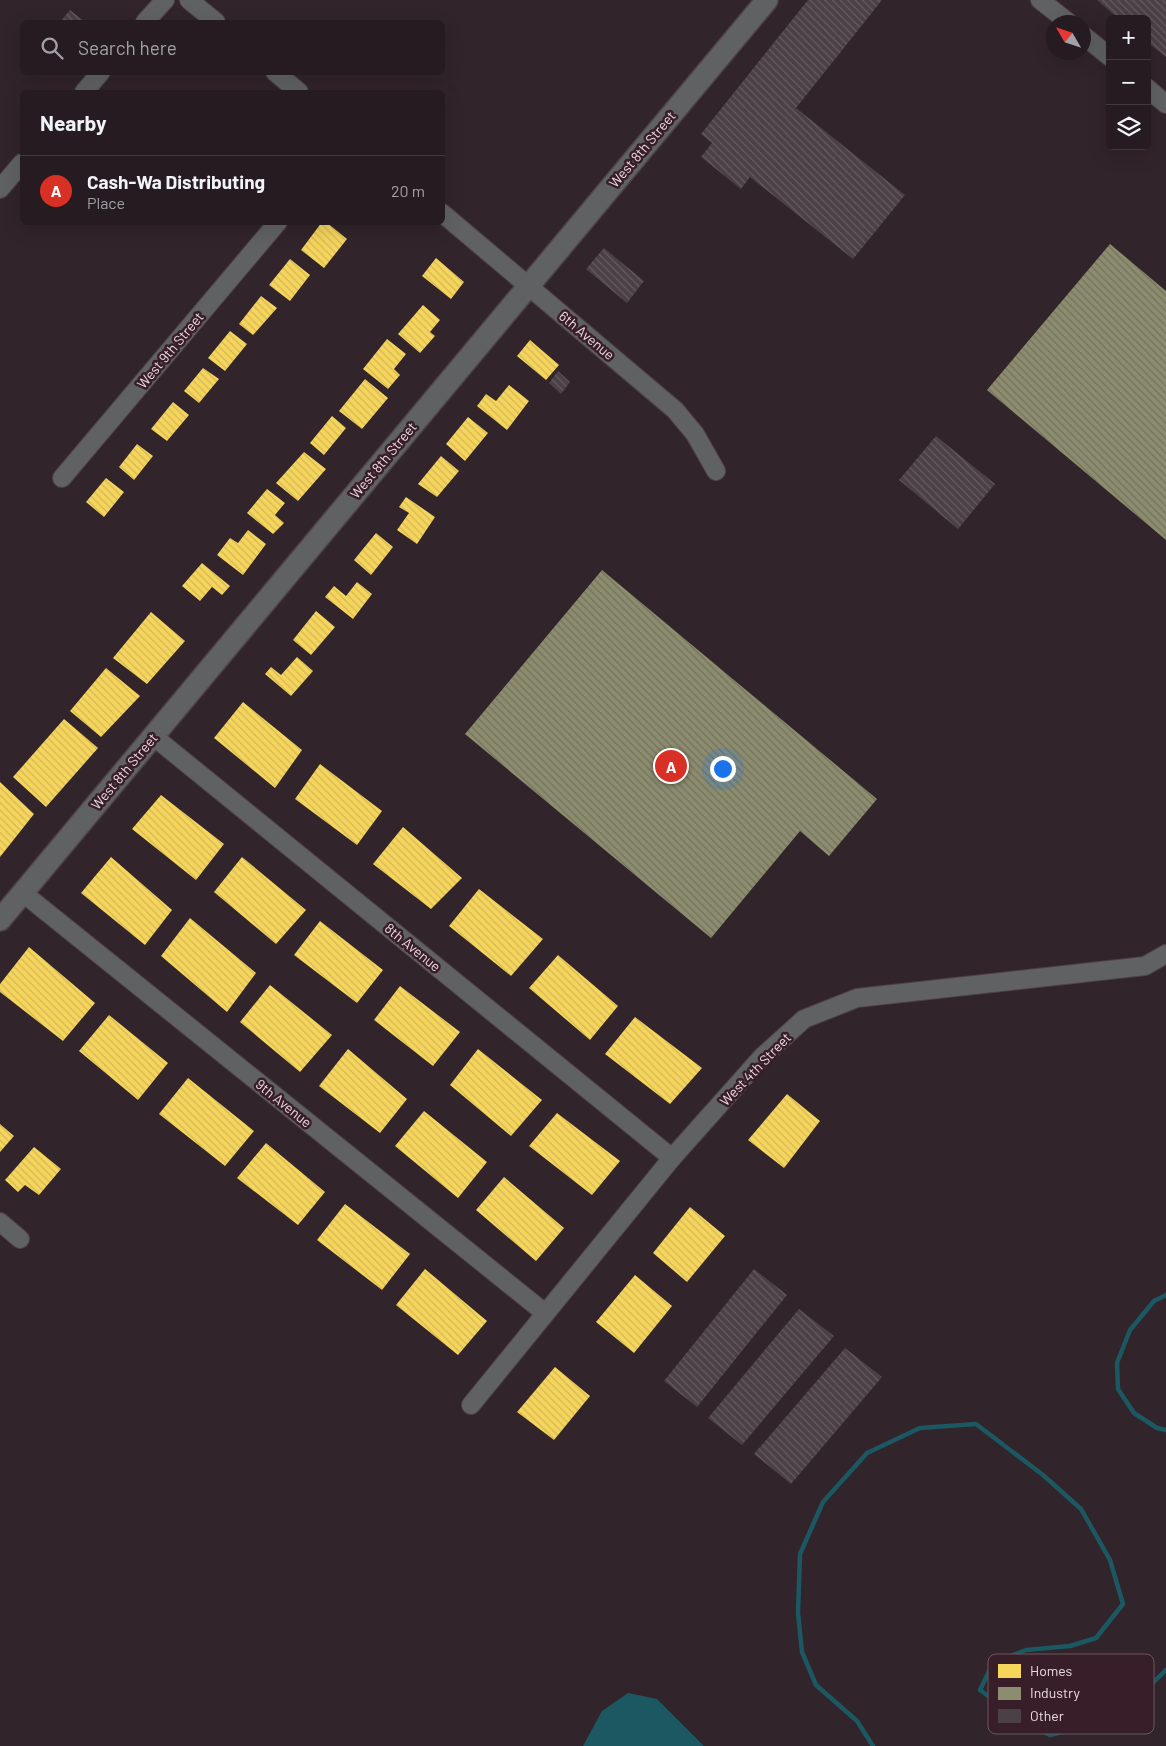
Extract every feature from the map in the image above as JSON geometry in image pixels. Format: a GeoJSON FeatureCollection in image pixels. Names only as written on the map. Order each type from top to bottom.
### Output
{"type":"FeatureCollection","features":[{"type":"Feature","properties":{"kind":"street"},"geometry":{"type":"LineString","coordinates":[[147,20],[165,0]]}},
{"type":"Feature","properties":{"kind":"street"},"geometry":{"type":"LineString","coordinates":[[189,0],[214,20]]}},
{"type":"Feature","properties":{"kind":"street","name":"West 8th Street"},"geometry":{"type":"LineString","coordinates":[[0,920],[766,0]]}},
{"type":"Feature","properties":{"kind":"street"},"geometry":{"type":"LineString","coordinates":[[1040,0],[1059,15]]}},
{"type":"Feature","properties":{"kind":"street"},"geometry":{"type":"LineString","coordinates":[[1091,42],[1106,54]]}},
{"type":"Feature","properties":{"kind":"street"},"geometry":{"type":"LineString","coordinates":[[86,90],[99,75]]}},
{"type":"Feature","properties":{"kind":"street"},"geometry":{"type":"LineString","coordinates":[[279,75],[297,90]]}},
{"type":"Feature","properties":{"kind":"street"},"geometry":{"type":"LineString","coordinates":[[1151,91],[1166,104]]}},
{"type":"Feature","properties":{"kind":"street"},"geometry":{"type":"LineString","coordinates":[[0,189],[20,165]]}},
{"type":"Feature","properties":{"kind":"street","name":"6th Avenue"},"geometry":{"type":"LineString","coordinates":[[445,216],[675,410],[694,434],[716,471]]}},
{"type":"Feature","properties":{"kind":"street","name":"West 9th Street"},"geometry":{"type":"LineString","coordinates":[[62,478],[275,225]]}},
{"type":"Feature","properties":{"kind":"street","name":"8th Avenue"},"geometry":{"type":"LineString","coordinates":[[153,736],[672,1158]]}},
{"type":"Feature","properties":{"kind":"street","name":"9th Avenue"},"geometry":{"type":"LineString","coordinates":[[23,892],[545,1314]]}},
{"type":"Feature","properties":{"kind":"street","name":"West 4th Street"},"geometry":{"type":"LineString","coordinates":[[471,1405],[672,1158],[762,1057],[804,1019],[856,998],[1145,966],[1166,954]]}},
{"type":"Feature","properties":{"kind":"street"},"geometry":{"type":"LineString","coordinates":[[0,1222],[20,1239]]}},
{"type":"Feature","properties":{"kind":"water"},"geometry":{"type":"Polygon","coordinates":[[[628,1693],[657,1699],[704,1746],[583,1746],[602,1711],[628,1693]]]}},
{"type":"Feature","properties":{"kind":"building: Homes"},"geometry":{"type":"Polygon","coordinates":[[[320,225],[330,225],[347,239],[324,268],[301,250],[320,225]]]}},
{"type":"Feature","properties":{"kind":"building: Homes"},"geometry":{"type":"Polygon","coordinates":[[[436,258],[464,282],[451,299],[422,276],[436,258]]]}},
{"type":"Feature","properties":{"kind":"building: Homes"},"geometry":{"type":"Polygon","coordinates":[[[290,259],[310,275],[290,301],[269,285],[290,259]]]}},
{"type":"Feature","properties":{"kind":"building: Homes"},"geometry":{"type":"Polygon","coordinates":[[[261,296],[277,308],[253,335],[239,324],[261,296]]]}},
{"type":"Feature","properties":{"kind":"building: Homes"},"geometry":{"type":"Polygon","coordinates":[[[423,305],[440,320],[430,332],[435,336],[420,353],[398,334],[423,305]]]}},
{"type":"Feature","properties":{"kind":"building: Homes"},"geometry":{"type":"Polygon","coordinates":[[[230,331],[247,344],[225,371],[208,358],[230,331]]]}},
{"type":"Feature","properties":{"kind":"building: Homes"},"geometry":{"type":"Polygon","coordinates":[[[387,339],[406,354],[394,369],[400,375],[388,389],[363,369],[387,339]]]}},
{"type":"Feature","properties":{"kind":"building: Homes"},"geometry":{"type":"Polygon","coordinates":[[[530,340],[559,365],[546,380],[517,356],[530,340]]]}},
{"type":"Feature","properties":{"kind":"building: Homes"},"geometry":{"type":"Polygon","coordinates":[[[203,368],[219,379],[199,403],[184,391],[203,368]]]}},
{"type":"Feature","properties":{"kind":"building: Homes"},"geometry":{"type":"Polygon","coordinates":[[[365,379],[388,398],[362,429],[339,411],[365,379]]]}},
{"type":"Feature","properties":{"kind":"building: Homes"},"geometry":{"type":"Polygon","coordinates":[[[509,385],[529,401],[507,430],[477,406],[486,394],[496,401],[509,385]]]}},
{"type":"Feature","properties":{"kind":"building: Homes"},"geometry":{"type":"Polygon","coordinates":[[[173,402],[189,415],[167,441],[151,429],[173,402]]]}},
{"type":"Feature","properties":{"kind":"building: Homes"},"geometry":{"type":"Polygon","coordinates":[[[332,416],[346,428],[324,455],[310,443],[332,416]]]}},
{"type":"Feature","properties":{"kind":"building: Homes"},"geometry":{"type":"Polygon","coordinates":[[[468,417],[488,433],[465,461],[446,444],[468,417]]]}},
{"type":"Feature","properties":{"kind":"building: Homes"},"geometry":{"type":"Polygon","coordinates":[[[137,444],[153,456],[134,480],[119,467],[137,444]]]}},
{"type":"Feature","properties":{"kind":"building: Homes"},"geometry":{"type":"Polygon","coordinates":[[[304,452],[326,469],[298,501],[276,483],[304,452]]]}},
{"type":"Feature","properties":{"kind":"building: Homes"},"geometry":{"type":"Polygon","coordinates":[[[441,456],[459,471],[437,497],[418,484],[441,456]]]}},
{"type":"Feature","properties":{"kind":"building: Homes"},"geometry":{"type":"Polygon","coordinates":[[[106,478],[124,492],[104,517],[86,502],[106,478]]]}},
{"type":"Feature","properties":{"kind":"building: Homes"},"geometry":{"type":"Polygon","coordinates":[[[267,489],[285,503],[275,515],[284,523],[273,534],[247,513],[267,489]]]}},
{"type":"Feature","properties":{"kind":"building: Homes"},"geometry":{"type":"Polygon","coordinates":[[[406,497],[435,517],[417,544],[397,530],[409,513],[399,507],[406,497]]]}},
{"type":"Feature","properties":{"kind":"building: Homes"},"geometry":{"type":"Polygon","coordinates":[[[248,530],[266,544],[243,575],[217,555],[230,538],[238,543],[248,530]]]}},
{"type":"Feature","properties":{"kind":"building: Homes"},"geometry":{"type":"Polygon","coordinates":[[[376,533],[393,547],[371,575],[354,560],[376,533]]]}},
{"type":"Feature","properties":{"kind":"building: Homes"},"geometry":{"type":"Polygon","coordinates":[[[202,563],[230,586],[222,595],[212,587],[200,601],[182,586],[202,563]]]}},
{"type":"Feature","properties":{"kind":"building: Homes"},"geometry":{"type":"Polygon","coordinates":[[[357,582],[372,594],[353,619],[325,597],[334,586],[346,596],[357,582]]]}},
{"type":"Feature","properties":{"kind":"building: Homes"},"geometry":{"type":"Polygon","coordinates":[[[316,611],[335,627],[311,655],[293,640],[316,611]]]}},
{"type":"Feature","properties":{"kind":"building: Homes"},"geometry":{"type":"Polygon","coordinates":[[[151,612],[185,641],[147,684],[113,658],[151,612]]]}},
{"type":"Feature","properties":{"kind":"building: Homes"},"geometry":{"type":"Polygon","coordinates":[[[297,657],[313,671],[291,696],[265,674],[271,667],[281,675],[297,657]]]}},
{"type":"Feature","properties":{"kind":"building: Homes"},"geometry":{"type":"Polygon","coordinates":[[[106,668],[140,696],[101,737],[70,711],[106,668]]]}},
{"type":"Feature","properties":{"kind":"building: Homes"},"geometry":{"type":"Polygon","coordinates":[[[243,702],[302,750],[275,788],[214,738],[243,702]]]}},
{"type":"Feature","properties":{"kind":"building: Homes"},"geometry":{"type":"Polygon","coordinates":[[[64,719],[98,748],[46,807],[13,777],[64,719]]]}},
{"type":"Feature","properties":{"kind":"building: Homes"},"geometry":{"type":"Polygon","coordinates":[[[320,764],[382,811],[357,845],[295,799],[320,764]]]}},
{"type":"Feature","properties":{"kind":"building: Homes"},"geometry":{"type":"Polygon","coordinates":[[[0,782],[34,814],[0,857],[0,782]]]}},
{"type":"Feature","properties":{"kind":"building: Homes"},"geometry":{"type":"Polygon","coordinates":[[[161,795],[224,844],[196,880],[132,829],[161,795]]]}},
{"type":"Feature","properties":{"kind":"building: Homes"},"geometry":{"type":"Polygon","coordinates":[[[403,827],[462,878],[431,909],[373,864],[403,827]]]}},
{"type":"Feature","properties":{"kind":"building: Homes"},"geometry":{"type":"Polygon","coordinates":[[[111,857],[172,910],[145,945],[81,893],[111,857]]]}},
{"type":"Feature","properties":{"kind":"building: Homes"},"geometry":{"type":"Polygon","coordinates":[[[242,857],[306,910],[276,944],[214,892],[242,857]]]}},
{"type":"Feature","properties":{"kind":"building: Homes"},"geometry":{"type":"Polygon","coordinates":[[[479,889],[543,939],[511,976],[449,926],[479,889]]]}},
{"type":"Feature","properties":{"kind":"building: Homes"},"geometry":{"type":"Polygon","coordinates":[[[190,918],[256,973],[227,1012],[161,956],[190,918]]]}},
{"type":"Feature","properties":{"kind":"building: Homes"},"geometry":{"type":"Polygon","coordinates":[[[320,921],[383,970],[357,1003],[294,955],[320,921]]]}},
{"type":"Feature","properties":{"kind":"building: Homes"},"geometry":{"type":"Polygon","coordinates":[[[29,947],[95,1003],[63,1041],[0,992],[0,984],[29,947]]]}},
{"type":"Feature","properties":{"kind":"building: Homes"},"geometry":{"type":"Polygon","coordinates":[[[558,955],[618,1006],[590,1040],[529,988],[558,955]]]}},
{"type":"Feature","properties":{"kind":"building: Homes"},"geometry":{"type":"Polygon","coordinates":[[[270,985],[332,1035],[300,1072],[240,1022],[270,985]]]}},
{"type":"Feature","properties":{"kind":"building: Homes"},"geometry":{"type":"Polygon","coordinates":[[[400,986],[460,1032],[433,1066],[374,1020],[400,986]]]}},
{"type":"Feature","properties":{"kind":"building: Homes"},"geometry":{"type":"Polygon","coordinates":[[[109,1015],[168,1063],[138,1100],[79,1051],[109,1015]]]}},
{"type":"Feature","properties":{"kind":"building: Homes"},"geometry":{"type":"Polygon","coordinates":[[[635,1017],[702,1068],[670,1104],[605,1054],[635,1017]]]}},
{"type":"Feature","properties":{"kind":"building: Homes"},"geometry":{"type":"Polygon","coordinates":[[[348,1049],[407,1099],[380,1133],[319,1086],[348,1049]]]}},
{"type":"Feature","properties":{"kind":"building: Homes"},"geometry":{"type":"Polygon","coordinates":[[[478,1049],[542,1100],[511,1136],[450,1085],[478,1049]]]}},
{"type":"Feature","properties":{"kind":"building: Homes"},"geometry":{"type":"Polygon","coordinates":[[[188,1078],[254,1131],[225,1166],[159,1114],[188,1078]]]}},
{"type":"Feature","properties":{"kind":"building: Homes"},"geometry":{"type":"Polygon","coordinates":[[[787,1094],[820,1121],[784,1168],[748,1140],[787,1094]]]}},
{"type":"Feature","properties":{"kind":"building: Homes"},"geometry":{"type":"Polygon","coordinates":[[[424,1111],[487,1162],[458,1198],[395,1146],[424,1111]]]}},
{"type":"Feature","properties":{"kind":"building: Homes"},"geometry":{"type":"Polygon","coordinates":[[[557,1113],[620,1161],[592,1195],[529,1146],[557,1113]]]}},
{"type":"Feature","properties":{"kind":"building: Homes"},"geometry":{"type":"Polygon","coordinates":[[[0,1124],[14,1136],[0,1152],[0,1124]]]}},
{"type":"Feature","properties":{"kind":"building: Homes"},"geometry":{"type":"Polygon","coordinates":[[[266,1143],[325,1192],[298,1225],[237,1178],[266,1143]]]}},
{"type":"Feature","properties":{"kind":"building: Homes"},"geometry":{"type":"Polygon","coordinates":[[[34,1147],[61,1169],[39,1195],[25,1185],[18,1192],[5,1180],[34,1147]]]}},
{"type":"Feature","properties":{"kind":"building: Homes"},"geometry":{"type":"Polygon","coordinates":[[[504,1177],[564,1228],[536,1261],[476,1210],[504,1177]]]}},
{"type":"Feature","properties":{"kind":"building: Homes"},"geometry":{"type":"Polygon","coordinates":[[[345,1204],[410,1254],[382,1290],[317,1240],[345,1204]]]}},
{"type":"Feature","properties":{"kind":"building: Homes"},"geometry":{"type":"Polygon","coordinates":[[[690,1207],[725,1236],[687,1282],[653,1253],[690,1207]]]}},
{"type":"Feature","properties":{"kind":"building: Homes"},"geometry":{"type":"Polygon","coordinates":[[[425,1269],[487,1321],[458,1355],[396,1305],[425,1269]]]}},
{"type":"Feature","properties":{"kind":"building: Homes"},"geometry":{"type":"Polygon","coordinates":[[[635,1275],[672,1306],[634,1353],[596,1322],[635,1275]]]}},
{"type":"Feature","properties":{"kind":"building: Homes"},"geometry":{"type":"Polygon","coordinates":[[[555,1367],[590,1396],[554,1440],[517,1412],[555,1367]]]}},
{"type":"Feature","properties":{"kind":"building: Industry"},"geometry":{"type":"Polygon","coordinates":[[[1110,244],[1166,291],[1166,540],[987,390],[1110,244]]]}},
{"type":"Feature","properties":{"kind":"building: Industry"},"geometry":{"type":"Polygon","coordinates":[[[602,570],[877,799],[829,856],[800,831],[711,938],[465,734],[602,570]]]}},
{"type":"Feature","properties":{"kind":"building: Other"},"geometry":{"type":"Polygon","coordinates":[[[808,0],[882,0],[796,108],[905,195],[853,259],[750,177],[741,189],[701,157],[712,143],[701,134],[808,0]]]}},
{"type":"Feature","properties":{"kind":"building: Other"},"geometry":{"type":"Polygon","coordinates":[[[1097,0],[1166,0],[1166,57],[1151,45],[1151,15],[1114,15],[1097,0]]]}},
{"type":"Feature","properties":{"kind":"building: Other"},"geometry":{"type":"Polygon","coordinates":[[[70,10],[82,20],[62,20],[70,10]]]}},
{"type":"Feature","properties":{"kind":"building: Other"},"geometry":{"type":"Polygon","coordinates":[[[604,248],[644,281],[627,303],[586,269],[604,248]]]}},
{"type":"Feature","properties":{"kind":"building: Other"},"geometry":{"type":"Polygon","coordinates":[[[558,371],[570,382],[561,394],[549,383],[558,371]]]}},
{"type":"Feature","properties":{"kind":"building: Other"},"geometry":{"type":"Polygon","coordinates":[[[936,436],[995,484],[958,529],[899,480],[936,436]]]}},
{"type":"Feature","properties":{"kind":"building: Other"},"geometry":{"type":"Polygon","coordinates":[[[754,1269],[787,1295],[697,1407],[664,1381],[754,1269]]]}},
{"type":"Feature","properties":{"kind":"building: Other"},"geometry":{"type":"Polygon","coordinates":[[[799,1309],[834,1336],[742,1445],[708,1418],[799,1309]]]}},
{"type":"Feature","properties":{"kind":"building: Other"},"geometry":{"type":"Polygon","coordinates":[[[845,1348],[882,1377],[791,1484],[754,1454],[845,1348]]]}},
{"type":"Feature","properties":{"kind":"waterway"},"geometry":{"type":"LineString","coordinates":[[1166,1295],[1154,1301],[1130,1330],[1117,1363],[1118,1389],[1134,1413],[1157,1428],[1166,1430]]}},
{"type":"Feature","properties":{"kind":"waterway"},"geometry":{"type":"LineString","coordinates":[[873,1746],[857,1721],[816,1685],[802,1652],[798,1613],[800,1554],[823,1502],[867,1453],[920,1428],[976,1424],[1043,1475],[1081,1509],[1110,1560],[1123,1604],[1096,1638],[1070,1646],[1026,1650],[1016,1654]]}},
{"type":"Feature","properties":{"kind":"waterway"},"geometry":{"type":"LineString","coordinates":[[1154,1682],[1166,1670]]}},
{"type":"Feature","properties":{"kind":"waterway"},"geometry":{"type":"LineString","coordinates":[[988,1673],[980,1690],[988,1696]]}},
{"type":"Feature","properties":{"kind":"waterway"},"geometry":{"type":"LineString","coordinates":[[1048,1734],[1054,1734]]}},
{"type":"Feature","properties":{"kind":"place","name":"Cash-Wa Distributing"},"geometry":{"type":"Point","coordinates":[671,766]}}]}
